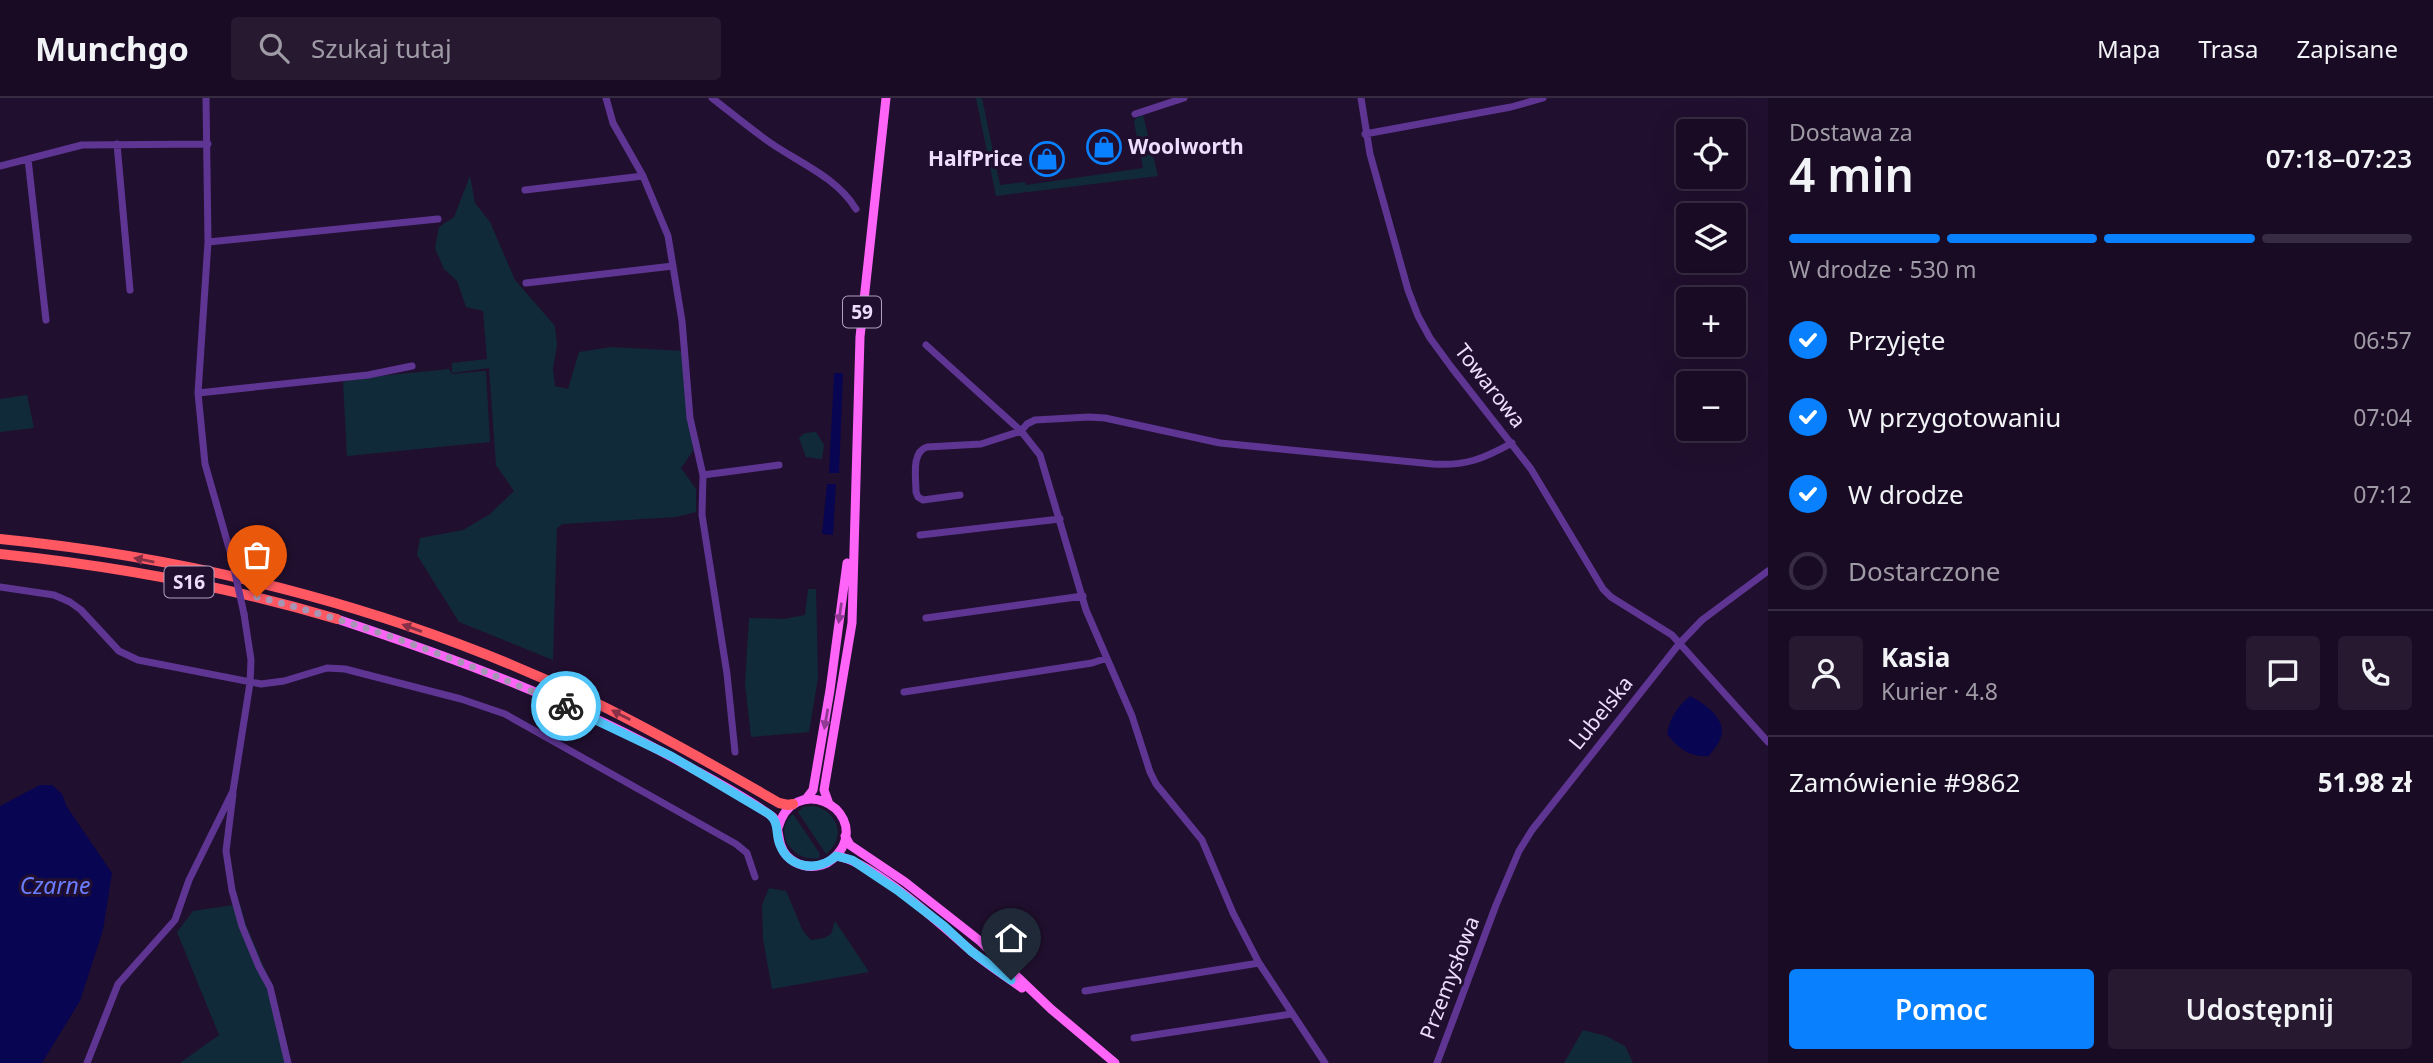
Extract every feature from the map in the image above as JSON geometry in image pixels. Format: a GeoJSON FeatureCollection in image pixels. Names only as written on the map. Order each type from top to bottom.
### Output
{"type":"FeatureCollection","features":[{"type":"Feature","properties":{"kind":"highway","name":"S16"},"geometry":{"type":"LineString","coordinates":[[0,539],[114,554],[186,567],[280,588],[405,625],[482,653],[579,695],[682,747],[779,803],[793,804]]}},
{"type":"Feature","properties":{"kind":"highway","name":"S16"},"geometry":{"type":"LineString","coordinates":[[0,554],[111,568],[183,581],[269,600],[337,619]]}},
{"type":"Feature","properties":{"kind":"main road","name":"59"},"geometry":{"type":"LineString","coordinates":[[829,804],[824,790],[852,623],[859,337],[886,98]]}},
{"type":"Feature","properties":{"kind":"main road","name":"59"},"geometry":{"type":"LineString","coordinates":[[806,799],[813,790],[826,718],[853,527]]}},
{"type":"Feature","properties":{"kind":"main road","name":"S16"},"geometry":{"type":"LineString","coordinates":[[337,619],[463,662],[607,724],[671,756],[758,807],[773,817],[778,828]]}},
{"type":"Feature","properties":{"kind":"main road"},"geometry":{"type":"LineString","coordinates":[[845,836],[836,856],[818,866],[800,865],[780,846],[778,828],[785,812],[793,804],[806,799],[822,800],[829,804],[842,818],[845,836],[850,845],[905,882],[979,941],[1051,1009],[1115,1063]]}},
{"type":"Feature","properties":{"kind":"main road"},"geometry":{"type":"LineString","coordinates":[[836,856],[852,860],[897,890],[944,926],[971,951],[1051,1009]]}},
{"type":"Feature","properties":{"kind":"street"},"geometry":{"type":"LineString","coordinates":[[206,98],[208,242],[198,393],[205,464],[231,555],[251,660],[226,851],[232,890],[242,926],[270,986],[288,1063]]}},
{"type":"Feature","properties":{"kind":"street"},"geometry":{"type":"LineString","coordinates":[[606,98],[613,123],[643,176],[668,236],[682,321],[690,418],[703,475],[702,515],[727,674],[735,752]]}},
{"type":"Feature","properties":{"kind":"street"},"geometry":{"type":"LineString","coordinates":[[712,98],[766,140],[830,180],[845,193],[856,209]]}},
{"type":"Feature","properties":{"kind":"street"},"geometry":{"type":"LineString","coordinates":[[1135,114],[1184,98]]}},
{"type":"Feature","properties":{"kind":"street","name":"Towarowa"},"geometry":{"type":"LineString","coordinates":[[1361,98],[1366,134],[1408,290],[1430,338],[1512,443],[1552,500],[1602,589],[1672,635],[1679,644]]}},
{"type":"Feature","properties":{"kind":"street"},"geometry":{"type":"LineString","coordinates":[[1366,134],[1484,113],[1543,98]]}},
{"type":"Feature","properties":{"kind":"street"},"geometry":{"type":"LineString","coordinates":[[117,144],[130,290]]}},
{"type":"Feature","properties":{"kind":"street"},"geometry":{"type":"LineString","coordinates":[[0,166],[68,147],[208,144]]}},
{"type":"Feature","properties":{"kind":"street"},"geometry":{"type":"LineString","coordinates":[[28,159],[46,320]]}},
{"type":"Feature","properties":{"kind":"street"},"geometry":{"type":"LineString","coordinates":[[525,190],[643,176]]}},
{"type":"Feature","properties":{"kind":"street"},"geometry":{"type":"LineString","coordinates":[[208,242],[438,219]]}},
{"type":"Feature","properties":{"kind":"street"},"geometry":{"type":"LineString","coordinates":[[526,283],[673,266]]}},
{"type":"Feature","properties":{"kind":"street"},"geometry":{"type":"LineString","coordinates":[[926,345],[1021,432],[1040,455],[1083,596],[1132,716],[1156,784],[1202,840],[1233,913],[1259,964],[1325,1063]]}},
{"type":"Feature","properties":{"kind":"street"},"geometry":{"type":"LineString","coordinates":[[198,393],[368,375],[412,366]]}},
{"type":"Feature","properties":{"kind":"street"},"geometry":{"type":"LineString","coordinates":[[960,495],[923,500],[918,497],[917,455],[920,449],[981,444],[1021,432],[1027,424],[1035,420],[1058,417],[1105,418],[1213,442],[1268,449],[1458,466],[1484,459],[1512,443]]}},
{"type":"Feature","properties":{"kind":"street"},"geometry":{"type":"LineString","coordinates":[[703,475],[779,465]]}},
{"type":"Feature","properties":{"kind":"street"},"geometry":{"type":"LineString","coordinates":[[920,535],[1060,519]]}},
{"type":"Feature","properties":{"kind":"street","name":"Lubelska"},"geometry":{"type":"LineString","coordinates":[[1496,905],[1519,851],[1532,830],[1679,644],[1702,620],[1768,571]]}},
{"type":"Feature","properties":{"kind":"street"},"geometry":{"type":"LineString","coordinates":[[0,587],[54,594],[71,602],[119,651],[138,660],[250,683],[284,681],[336,668],[490,708],[540,731],[736,844],[747,853],[755,877]]}},
{"type":"Feature","properties":{"kind":"street"},"geometry":{"type":"LineString","coordinates":[[926,618],[1083,596]]}},
{"type":"Feature","properties":{"kind":"street"},"geometry":{"type":"LineString","coordinates":[[1679,644],[1768,742]]}},
{"type":"Feature","properties":{"kind":"street"},"geometry":{"type":"LineString","coordinates":[[904,692],[1092,663],[1107,658]]}},
{"type":"Feature","properties":{"kind":"street"},"geometry":{"type":"LineString","coordinates":[[87,1063],[118,984],[175,920],[189,880],[233,791]]}},
{"type":"Feature","properties":{"kind":"street","name":"Przemysłowa"},"geometry":{"type":"LineString","coordinates":[[1437,1063],[1496,905]]}},
{"type":"Feature","properties":{"kind":"street"},"geometry":{"type":"LineString","coordinates":[[1086,991],[1259,964]]}},
{"type":"Feature","properties":{"kind":"street"},"geometry":{"type":"LineString","coordinates":[[1133,1038],[1291,1014]]}},
{"type":"Feature","properties":{"kind":"shaded area"},"geometry":{"type":"Polygon","coordinates":[[[976,98],[982,98],[1000,185],[1025,182],[1026,185],[1143,168],[1134,122],[1143,115],[1158,176],[996,196],[976,98]]]}},
{"type":"Feature","properties":{"kind":"shaded area"},"geometry":{"type":"Polygon","coordinates":[[[470,176],[475,203],[490,222],[515,280],[555,326],[555,386],[568,389],[579,352],[612,347],[684,351],[693,451],[681,468],[696,489],[696,512],[676,517],[563,524],[557,528],[553,660],[459,622],[417,555],[420,538],[463,530],[490,514],[514,491],[496,465],[489,368],[452,373],[452,363],[487,359],[483,311],[466,307],[457,281],[444,269],[435,248],[439,227],[454,217],[470,176]]]}},
{"type":"Feature","properties":{"kind":"shaded area"},"geometry":{"type":"Polygon","coordinates":[[[449,369],[452,374],[486,371],[490,442],[347,456],[343,382],[449,369]]]}},
{"type":"Feature","properties":{"kind":"shaded area"},"geometry":{"type":"Polygon","coordinates":[[[27,395],[34,428],[0,432],[0,399],[27,395]]]}},
{"type":"Feature","properties":{"kind":"shaded area"},"geometry":{"type":"Polygon","coordinates":[[[816,432],[824,445],[822,459],[806,457],[799,438],[805,433],[816,432]]]}},
{"type":"Feature","properties":{"kind":"shaded area"},"geometry":{"type":"Polygon","coordinates":[[[808,589],[816,589],[818,678],[809,732],[751,737],[745,683],[749,618],[784,619],[805,615],[808,589]]]}},
{"type":"Feature","properties":{"kind":"shaded area"},"geometry":{"type":"Polygon","coordinates":[[[814,806],[829,813],[837,826],[836,840],[826,854],[798,812],[803,807],[814,806]]]}},
{"type":"Feature","properties":{"kind":"shaded area"},"geometry":{"type":"Polygon","coordinates":[[[793,814],[820,854],[819,858],[801,856],[788,845],[784,829],[793,814]]]}},
{"type":"Feature","properties":{"kind":"shaded area"},"geometry":{"type":"Polygon","coordinates":[[[769,888],[786,891],[803,931],[811,940],[831,934],[835,921],[869,972],[772,989],[763,939],[762,905],[769,888]]]}},
{"type":"Feature","properties":{"kind":"shaded area"},"geometry":{"type":"Polygon","coordinates":[[[240,904],[275,994],[290,1063],[180,1063],[219,1035],[177,932],[193,911],[240,904]]]}},
{"type":"Feature","properties":{"kind":"shaded area"},"geometry":{"type":"Polygon","coordinates":[[[1583,1030],[1606,1036],[1625,1046],[1633,1063],[1564,1063],[1583,1030]]]}},
{"type":"Feature","properties":{"kind":"water"},"geometry":{"type":"Polygon","coordinates":[[[834,373],[843,373],[839,473],[829,473],[834,373]]]}},
{"type":"Feature","properties":{"kind":"water"},"geometry":{"type":"Polygon","coordinates":[[[827,484],[836,484],[833,535],[822,534],[827,484]]]}},
{"type":"Feature","properties":{"kind":"water"},"geometry":{"type":"Polygon","coordinates":[[[1690,696],[1708,707],[1721,724],[1720,740],[1709,756],[1685,751],[1667,734],[1675,713],[1690,696]]]}},
{"type":"Feature","properties":{"kind":"water","name":"Czarne"},"geometry":{"type":"Polygon","coordinates":[[[40,785],[52,785],[62,794],[67,807],[112,873],[103,930],[80,1001],[42,1063],[0,1063],[0,806],[40,785]]]}},
{"type":"Feature","properties":{"kind":"way so far"},"geometry":{"type":"LineString","coordinates":[[257,597],[337,619],[463,662],[566,706]]}},
{"type":"Feature","properties":{"kind":"place","name":"Woolworth"},"geometry":{"type":"Point","coordinates":[1104,147]}},
{"type":"Feature","properties":{"kind":"place","name":"HalfPrice"},"geometry":{"type":"Point","coordinates":[1047,159]}},
{"type":"Feature","properties":{"kind":"route"},"geometry":{"type":"LineString","coordinates":[[566,706],[671,756],[769,814],[777,824],[780,846],[785,854],[800,865],[818,866],[836,856],[852,860],[897,890],[1011,980]]}}]}
